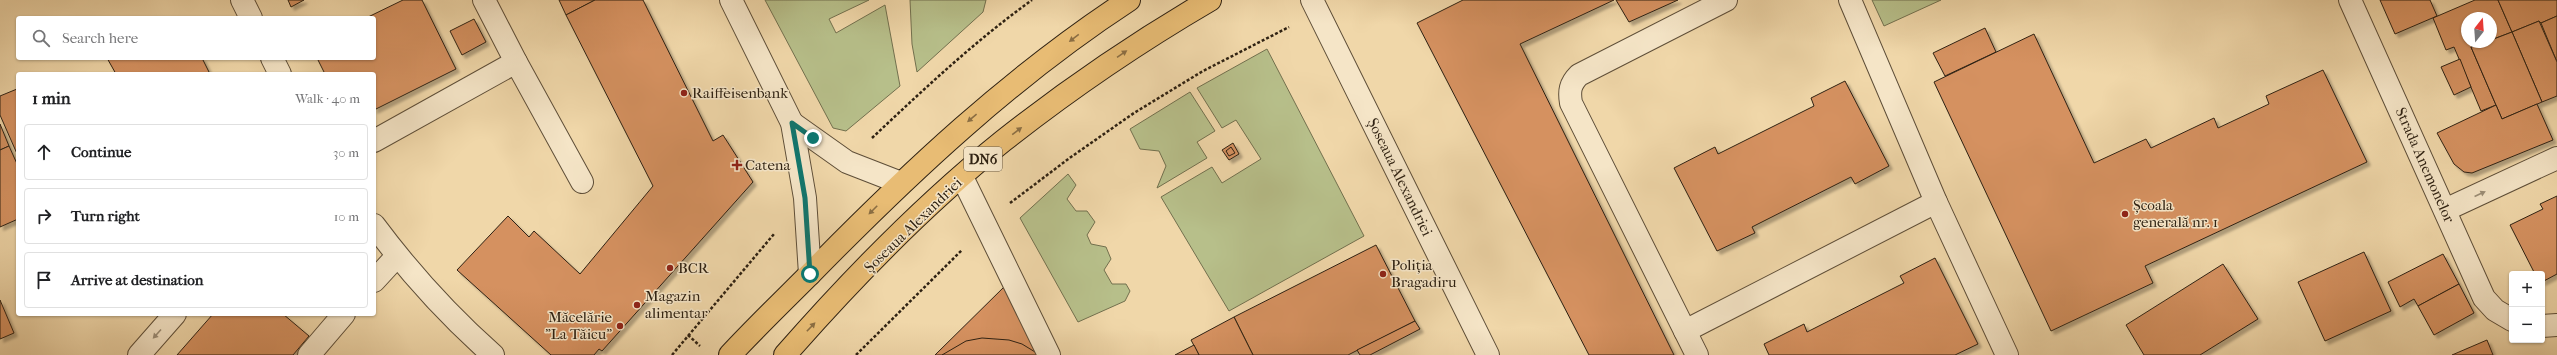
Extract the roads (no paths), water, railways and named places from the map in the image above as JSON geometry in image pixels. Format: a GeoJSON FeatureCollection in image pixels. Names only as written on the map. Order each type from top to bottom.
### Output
{"type":"FeatureCollection","features":[{"type":"Feature","properties":{"kind":"highway","name":"DN6"},"geometry":{"type":"LineString","coordinates":[[730,355],[901,183],[968,121],[1031,70],[1129,0]]}},
{"type":"Feature","properties":{"kind":"highway","name":"Șoseaua Alexandriei"},"geometry":{"type":"LineString","coordinates":[[794,351],[892,243],[1002,142],[1096,71],[1153,33],[1210,0]]}},
{"type":"Feature","properties":{"kind":"street"},"geometry":{"type":"LineString","coordinates":[[242,0],[250,16]]}},
{"type":"Feature","properties":{"kind":"street"},"geometry":{"type":"LineString","coordinates":[[484,0],[516,62],[582,182]]}},
{"type":"Feature","properties":{"kind":"street"},"geometry":{"type":"LineString","coordinates":[[731,0],[792,123],[805,198],[810,274]]}},
{"type":"Feature","properties":{"kind":"street"},"geometry":{"type":"LineString","coordinates":[[1850,0],[1936,202],[2007,355]]}},
{"type":"Feature","properties":{"kind":"street","name":"Strada Anemonelor"},"geometry":{"type":"LineString","coordinates":[[2350,0],[2484,298],[2495,310],[2509,318]]}},
{"type":"Feature","properties":{"kind":"street"},"geometry":{"type":"LineString","coordinates":[[1697,355],[1571,103],[1570,95],[1571,85],[1579,75],[1722,1]]}},
{"type":"Feature","properties":{"kind":"street","name":"Șoseaua Alexandriei"},"geometry":{"type":"LineString","coordinates":[[1315,6],[1488,355]]}},
{"type":"Feature","properties":{"kind":"street"},"geometry":{"type":"LineString","coordinates":[[273,60],[279,72]]}},
{"type":"Feature","properties":{"kind":"street"},"geometry":{"type":"LineString","coordinates":[[376,141],[516,62]]}},
{"type":"Feature","properties":{"kind":"street"},"geometry":{"type":"LineString","coordinates":[[792,123],[847,162],[901,183]]}},
{"type":"Feature","properties":{"kind":"street"},"geometry":{"type":"LineString","coordinates":[[2445,210],[2557,158]]}},
{"type":"Feature","properties":{"kind":"street"},"geometry":{"type":"LineString","coordinates":[[962,178],[1049,355]]}},
{"type":"Feature","properties":{"kind":"street"},"geometry":{"type":"LineString","coordinates":[[1685,331],[1936,202]]}},
{"type":"Feature","properties":{"kind":"street"},"geometry":{"type":"LineString","coordinates":[[376,228],[397,256],[464,329],[493,355]]}},
{"type":"Feature","properties":{"kind":"street"},"geometry":{"type":"LineString","coordinates":[[376,279],[397,256]]}},
{"type":"Feature","properties":{"kind":"street"},"geometry":{"type":"LineString","coordinates":[[139,355],[173,316]]}},
{"type":"Feature","properties":{"kind":"street"},"geometry":{"type":"LineString","coordinates":[[309,355],[342,316]]}},
{"type":"Feature","properties":{"kind":"street"},"geometry":{"type":"LineString","coordinates":[[2545,326],[2557,325]]}},
{"type":"Feature","properties":{"kind":"place","name":"Raiffeisenbank"},"geometry":{"type":"Point","coordinates":[684,93]}},
{"type":"Feature","properties":{"kind":"place","name":"Catena"},"geometry":{"type":"Point","coordinates":[737,165]}},
{"type":"Feature","properties":{"kind":"place","name":"Școala generală nr. 1"},"geometry":{"type":"Point","coordinates":[2125,214]}},
{"type":"Feature","properties":{"kind":"place","name":"BCR"},"geometry":{"type":"Point","coordinates":[670,268]}},
{"type":"Feature","properties":{"kind":"place","name":"Poliția Bragadiru"},"geometry":{"type":"Point","coordinates":[1383,274]}},
{"type":"Feature","properties":{"kind":"place","name":"Magazin alimentar"},"geometry":{"type":"Point","coordinates":[637,305]}},
{"type":"Feature","properties":{"kind":"place","name":"Măcelărie \"La Tăicu\""},"geometry":{"type":"Point","coordinates":[620,326]}}]}
